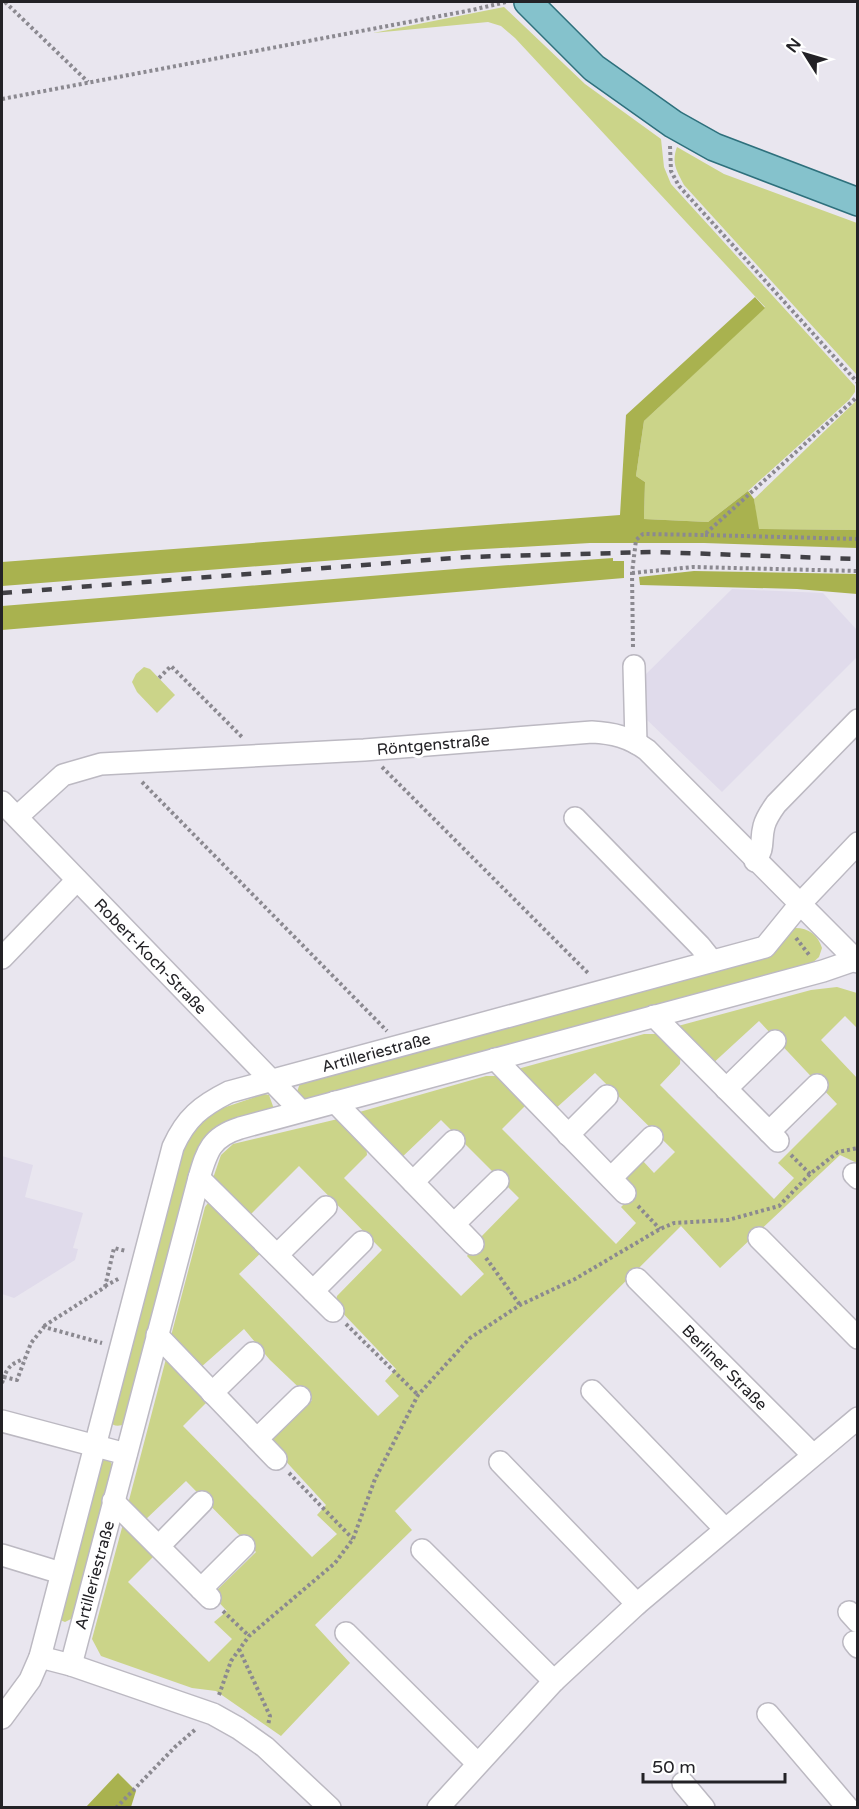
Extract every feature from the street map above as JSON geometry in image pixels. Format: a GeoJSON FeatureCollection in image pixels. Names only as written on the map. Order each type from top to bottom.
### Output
{"type":"FeatureCollection","features":[{"type":"Feature","properties":{"kind":"main road"},"geometry":{"type":"LineString","coordinates":[[528,2],[594,68],[634,99],[677,126],[714,147],[858,202]]}},
{"type":"Feature","properties":{"kind":"street"},"geometry":{"type":"LineString","coordinates":[[634,666],[636,743]]}},
{"type":"Feature","properties":{"kind":"street"},"geometry":{"type":"LineString","coordinates":[[755,861],[761,853],[766,819],[776,804],[858,720]]}},
{"type":"Feature","properties":{"kind":"street","name":"Röntgenstraße"},"geometry":{"type":"LineString","coordinates":[[16,817],[63,775],[100,764],[364,750],[592,732],[612,733],[636,743],[663,766],[856,961]]}},
{"type":"Feature","properties":{"kind":"street","name":"Robert-Koch-Straße"},"geometry":{"type":"LineString","coordinates":[[2,802],[301,1111]]}},
{"type":"Feature","properties":{"kind":"street"},"geometry":{"type":"LineString","coordinates":[[575,818],[712,961]]}},
{"type":"Feature","properties":{"kind":"street","name":"Artilleriestraße"},"geometry":{"type":"LineString","coordinates":[[2,1718],[30,1680],[40,1657],[173,1147],[181,1130],[192,1116],[208,1103],[229,1092],[765,947],[800,904],[858,843]]}},
{"type":"Feature","properties":{"kind":"street"},"geometry":{"type":"LineString","coordinates":[[2,958],[77,880]]}},
{"type":"Feature","properties":{"kind":"street","name":"Artilleriestraße"},"geometry":{"type":"LineString","coordinates":[[71,1665],[199,1178],[208,1149],[216,1140],[226,1132],[301,1111],[856,961]]}},
{"type":"Feature","properties":{"kind":"street"},"geometry":{"type":"LineString","coordinates":[[654,1016],[773,1137],[817,1085]]}},
{"type":"Feature","properties":{"kind":"street"},"geometry":{"type":"LineString","coordinates":[[726,1089],[775,1041]]}},
{"type":"Feature","properties":{"kind":"street"},"geometry":{"type":"LineString","coordinates":[[495,1059],[618,1186],[652,1137]]}},
{"type":"Feature","properties":{"kind":"street"},"geometry":{"type":"LineString","coordinates":[[568,1135],[607,1096]]}},
{"type":"Feature","properties":{"kind":"street"},"geometry":{"type":"LineString","coordinates":[[335,1102],[473,1244]]}},
{"type":"Feature","properties":{"kind":"street"},"geometry":{"type":"LineString","coordinates":[[412,1182],[454,1141]]}},
{"type":"Feature","properties":{"kind":"street"},"geometry":{"type":"LineString","coordinates":[[199,1178],[333,1311]]}},
{"type":"Feature","properties":{"kind":"street"},"geometry":{"type":"LineString","coordinates":[[454,1224],[498,1181]]}},
{"type":"Feature","properties":{"kind":"street"},"geometry":{"type":"LineString","coordinates":[[277,1255],[326,1207]]}},
{"type":"Feature","properties":{"kind":"street"},"geometry":{"type":"LineString","coordinates":[[759,1238],[858,1338]]}},
{"type":"Feature","properties":{"kind":"street"},"geometry":{"type":"LineString","coordinates":[[313,1291],[362,1242]]}},
{"type":"Feature","properties":{"kind":"street","name":"Berliner Straße"},"geometry":{"type":"LineString","coordinates":[[637,1279],[813,1455]]}},
{"type":"Feature","properties":{"kind":"street"},"geometry":{"type":"LineString","coordinates":[[157,1335],[276,1459]]}},
{"type":"Feature","properties":{"kind":"street"},"geometry":{"type":"LineString","coordinates":[[212,1392],[254,1353]]}},
{"type":"Feature","properties":{"kind":"street"},"geometry":{"type":"LineString","coordinates":[[592,1391],[725,1529]]}},
{"type":"Feature","properties":{"kind":"street"},"geometry":{"type":"LineString","coordinates":[[257,1439],[300,1397]]}},
{"type":"Feature","properties":{"kind":"street"},"geometry":{"type":"LineString","coordinates":[[438,1808],[554,1681],[637,1604],[858,1418]]}},
{"type":"Feature","properties":{"kind":"street"},"geometry":{"type":"LineString","coordinates":[[2,1421],[126,1454]]}},
{"type":"Feature","properties":{"kind":"street"},"geometry":{"type":"LineString","coordinates":[[500,1462],[637,1604]]}},
{"type":"Feature","properties":{"kind":"street"},"geometry":{"type":"LineString","coordinates":[[113,1501],[206,1593],[244,1546]]}},
{"type":"Feature","properties":{"kind":"street"},"geometry":{"type":"LineString","coordinates":[[159,1546],[202,1502]]}},
{"type":"Feature","properties":{"kind":"street"},"geometry":{"type":"LineString","coordinates":[[422,1550],[554,1681]]}},
{"type":"Feature","properties":{"kind":"street"},"geometry":{"type":"LineString","coordinates":[[2,1555],[61,1574]]}},
{"type":"Feature","properties":{"kind":"street"},"geometry":{"type":"LineString","coordinates":[[346,1633],[477,1763]]}},
{"type":"Feature","properties":{"kind":"street"},"geometry":{"type":"LineString","coordinates":[[40,1657],[71,1665],[213,1714],[265,1747],[330,1808]]}},
{"type":"Feature","properties":{"kind":"street"},"geometry":{"type":"LineString","coordinates":[[768,1714],[848,1808]]}},
{"type":"Feature","properties":{"kind":"street"},"geometry":{"type":"LineString","coordinates":[[683,1783],[704,1808]]}},
{"type":"Feature","properties":{"kind":"path"},"geometry":{"type":"LineString","coordinates":[[5,2],[88,82]]}},
{"type":"Feature","properties":{"kind":"path"},"geometry":{"type":"LineString","coordinates":[[2,99],[506,2]]}},
{"type":"Feature","properties":{"kind":"path"},"geometry":{"type":"LineString","coordinates":[[677,126],[669,147],[669,157],[671,171],[678,186],[858,383]]}},
{"type":"Feature","properties":{"kind":"path"},"geometry":{"type":"LineString","coordinates":[[704,535],[858,396]]}},
{"type":"Feature","properties":{"kind":"path"},"geometry":{"type":"LineString","coordinates":[[634,666],[632,573],[636,540],[643,534],[858,539]]}},
{"type":"Feature","properties":{"kind":"path"},"geometry":{"type":"LineString","coordinates":[[632,573],[693,567],[858,571]]}},
{"type":"Feature","properties":{"kind":"path"},"geometry":{"type":"LineString","coordinates":[[159,678],[171,666],[244,738],[249,755]]}},
{"type":"Feature","properties":{"kind":"path"},"geometry":{"type":"LineString","coordinates":[[364,750],[604,990]]}},
{"type":"Feature","properties":{"kind":"path"},"geometry":{"type":"LineString","coordinates":[[123,762],[401,1045]]}},
{"type":"Feature","properties":{"kind":"path"},"geometry":{"type":"LineString","coordinates":[[784,924],[823,971]]}},
{"type":"Feature","properties":{"kind":"path"},"geometry":{"type":"LineString","coordinates":[[773,1137],[810,1174]]}},
{"type":"Feature","properties":{"kind":"path"},"geometry":{"type":"LineString","coordinates":[[116,1808],[175,1747],[213,1714],[231,1661],[249,1636],[335,1563],[353,1539],[375,1479],[418,1395],[470,1338],[520,1305],[575,1279],[674,1223],[728,1220],[779,1206],[810,1174],[838,1152],[858,1148]]}},
{"type":"Feature","properties":{"kind":"path"},"geometry":{"type":"LineString","coordinates":[[618,1186],[660,1229]]}},
{"type":"Feature","properties":{"kind":"path"},"geometry":{"type":"LineString","coordinates":[[473,1244],[488,1259],[520,1305]]}},
{"type":"Feature","properties":{"kind":"path"},"geometry":{"type":"LineString","coordinates":[[3,1377],[17,1380],[31,1343],[44,1327],[105,1287],[114,1248],[145,1256]]}},
{"type":"Feature","properties":{"kind":"path"},"geometry":{"type":"LineString","coordinates":[[333,1311],[418,1395]]}},
{"type":"Feature","properties":{"kind":"path"},"geometry":{"type":"LineString","coordinates":[[44,1327],[121,1348]]}},
{"type":"Feature","properties":{"kind":"path"},"geometry":{"type":"LineString","coordinates":[[2,1383],[7,1368],[25,1359]]}},
{"type":"Feature","properties":{"kind":"path"},"geometry":{"type":"LineString","coordinates":[[276,1459],[353,1539]]}},
{"type":"Feature","properties":{"kind":"path"},"geometry":{"type":"LineString","coordinates":[[206,1593],[249,1636]]}},
{"type":"Feature","properties":{"kind":"path"},"geometry":{"type":"LineString","coordinates":[[239,1649],[270,1716],[265,1747]]}},
{"type":"Feature","properties":{"kind":"shaded area"},"geometry":{"type":"Polygon","coordinates":[[[732,589],[823,593],[857,630],[857,657],[722,792],[645,718],[642,678],[732,589]]]}},
{"type":"Feature","properties":{"kind":"shaded area"},"geometry":{"type":"Polygon","coordinates":[[[2,1156],[33,1165],[25,1197],[83,1213],[73,1248],[78,1249],[75,1260],[14,1298],[2,1294],[2,1156]]]}},
{"type":"Feature","properties":{"kind":"green space"},"geometry":{"type":"Polygon","coordinates":[[[504,7],[585,84],[661,139],[664,167],[671,184],[855,386],[855,392],[849,400],[748,491],[708,522],[644,519],[645,482],[636,476],[644,421],[765,307],[515,38],[501,26],[488,22],[373,33],[504,7]]]}},
{"type":"Feature","properties":{"kind":"green space"},"geometry":{"type":"Polygon","coordinates":[[[677,147],[724,174],[857,223],[857,375],[684,185],[675,162],[677,147]]]}},
{"type":"Feature","properties":{"kind":"green space"},"geometry":{"type":"Polygon","coordinates":[[[755,297],[765,308],[644,421],[636,476],[645,482],[644,519],[708,522],[748,491],[754,499],[759,529],[857,530],[857,548],[704,543],[590,543],[466,550],[2,586],[2,562],[620,515],[626,415],[755,297]]]}},
{"type":"Feature","properties":{"kind":"green space"},"geometry":{"type":"Polygon","coordinates":[[[857,400],[857,530],[758,529],[754,499],[857,400]]]}},
{"type":"Feature","properties":{"kind":"green space"},"geometry":{"type":"Polygon","coordinates":[[[613,558],[613,561],[624,561],[624,578],[2,630],[2,606],[613,558]]]}},
{"type":"Feature","properties":{"kind":"green space"},"geometry":{"type":"Polygon","coordinates":[[[694,571],[857,574],[857,594],[797,589],[640,585],[639,577],[694,571]]]}},
{"type":"Feature","properties":{"kind":"green space"},"geometry":{"type":"Polygon","coordinates":[[[144,667],[150,669],[175,695],[157,713],[137,692],[132,682],[136,674],[144,667]]]}},
{"type":"Feature","properties":{"kind":"green space"},"geometry":{"type":"Polygon","coordinates":[[[795,928],[809,931],[820,943],[822,948],[819,957],[810,965],[306,1102],[297,1092],[300,1083],[758,959],[795,928]]]}},
{"type":"Feature","properties":{"kind":"green space"},"geometry":{"type":"Polygon","coordinates":[[[837,987],[857,993],[857,1028],[845,1016],[821,1040],[857,1078],[857,1163],[840,1155],[720,1268],[681,1226],[395,1511],[412,1530],[315,1625],[350,1663],[281,1736],[216,1691],[192,1688],[101,1656],[92,1639],[123,1524],[156,1554],[128,1582],[209,1662],[232,1639],[214,1622],[227,1611],[212,1595],[256,1552],[186,1481],[144,1521],[128,1504],[167,1355],[206,1396],[206,1403],[183,1426],[312,1557],[337,1534],[317,1515],[326,1505],[269,1443],[312,1400],[270,1360],[244,1329],[200,1368],[171,1336],[205,1207],[208,1203],[214,1201],[264,1250],[239,1274],[378,1416],[399,1396],[385,1381],[396,1369],[335,1305],[337,1296],[382,1250],[299,1166],[247,1218],[211,1184],[221,1155],[233,1144],[342,1118],[366,1144],[367,1155],[344,1178],[461,1296],[484,1274],[467,1256],[478,1240],[519,1198],[441,1120],[399,1160],[356,1113],[486,1076],[498,1076],[527,1104],[502,1129],[616,1244],[636,1223],[621,1207],[632,1196],[620,1183],[643,1161],[654,1173],[675,1152],[595,1073],[554,1110],[514,1070],[644,1034],[665,1034],[681,1051],[680,1064],[660,1085],[774,1199],[794,1178],[778,1163],[837,1104],[759,1021],[710,1066],[678,1026],[811,990],[837,987]]]}},
{"type":"Feature","properties":{"kind":"green space"},"geometry":{"type":"Polygon","coordinates":[[[264,1094],[269,1095],[274,1109],[225,1126],[125,1424],[114,1425],[108,1421],[171,1185],[184,1146],[193,1128],[217,1110],[264,1094]]]}},
{"type":"Feature","properties":{"kind":"green space"},"geometry":{"type":"Polygon","coordinates":[[[99,1461],[110,1461],[114,1468],[73,1618],[65,1622],[60,1620],[99,1461]]]}},
{"type":"Feature","properties":{"kind":"green space"},"geometry":{"type":"Polygon","coordinates":[[[118,1773],[136,1791],[131,1807],[86,1807],[118,1773]]]}},
{"type":"Feature","properties":{"kind":"railway"},"geometry":{"type":"LineString","coordinates":[[2,593],[467,557],[653,552],[858,559]]}}]}
